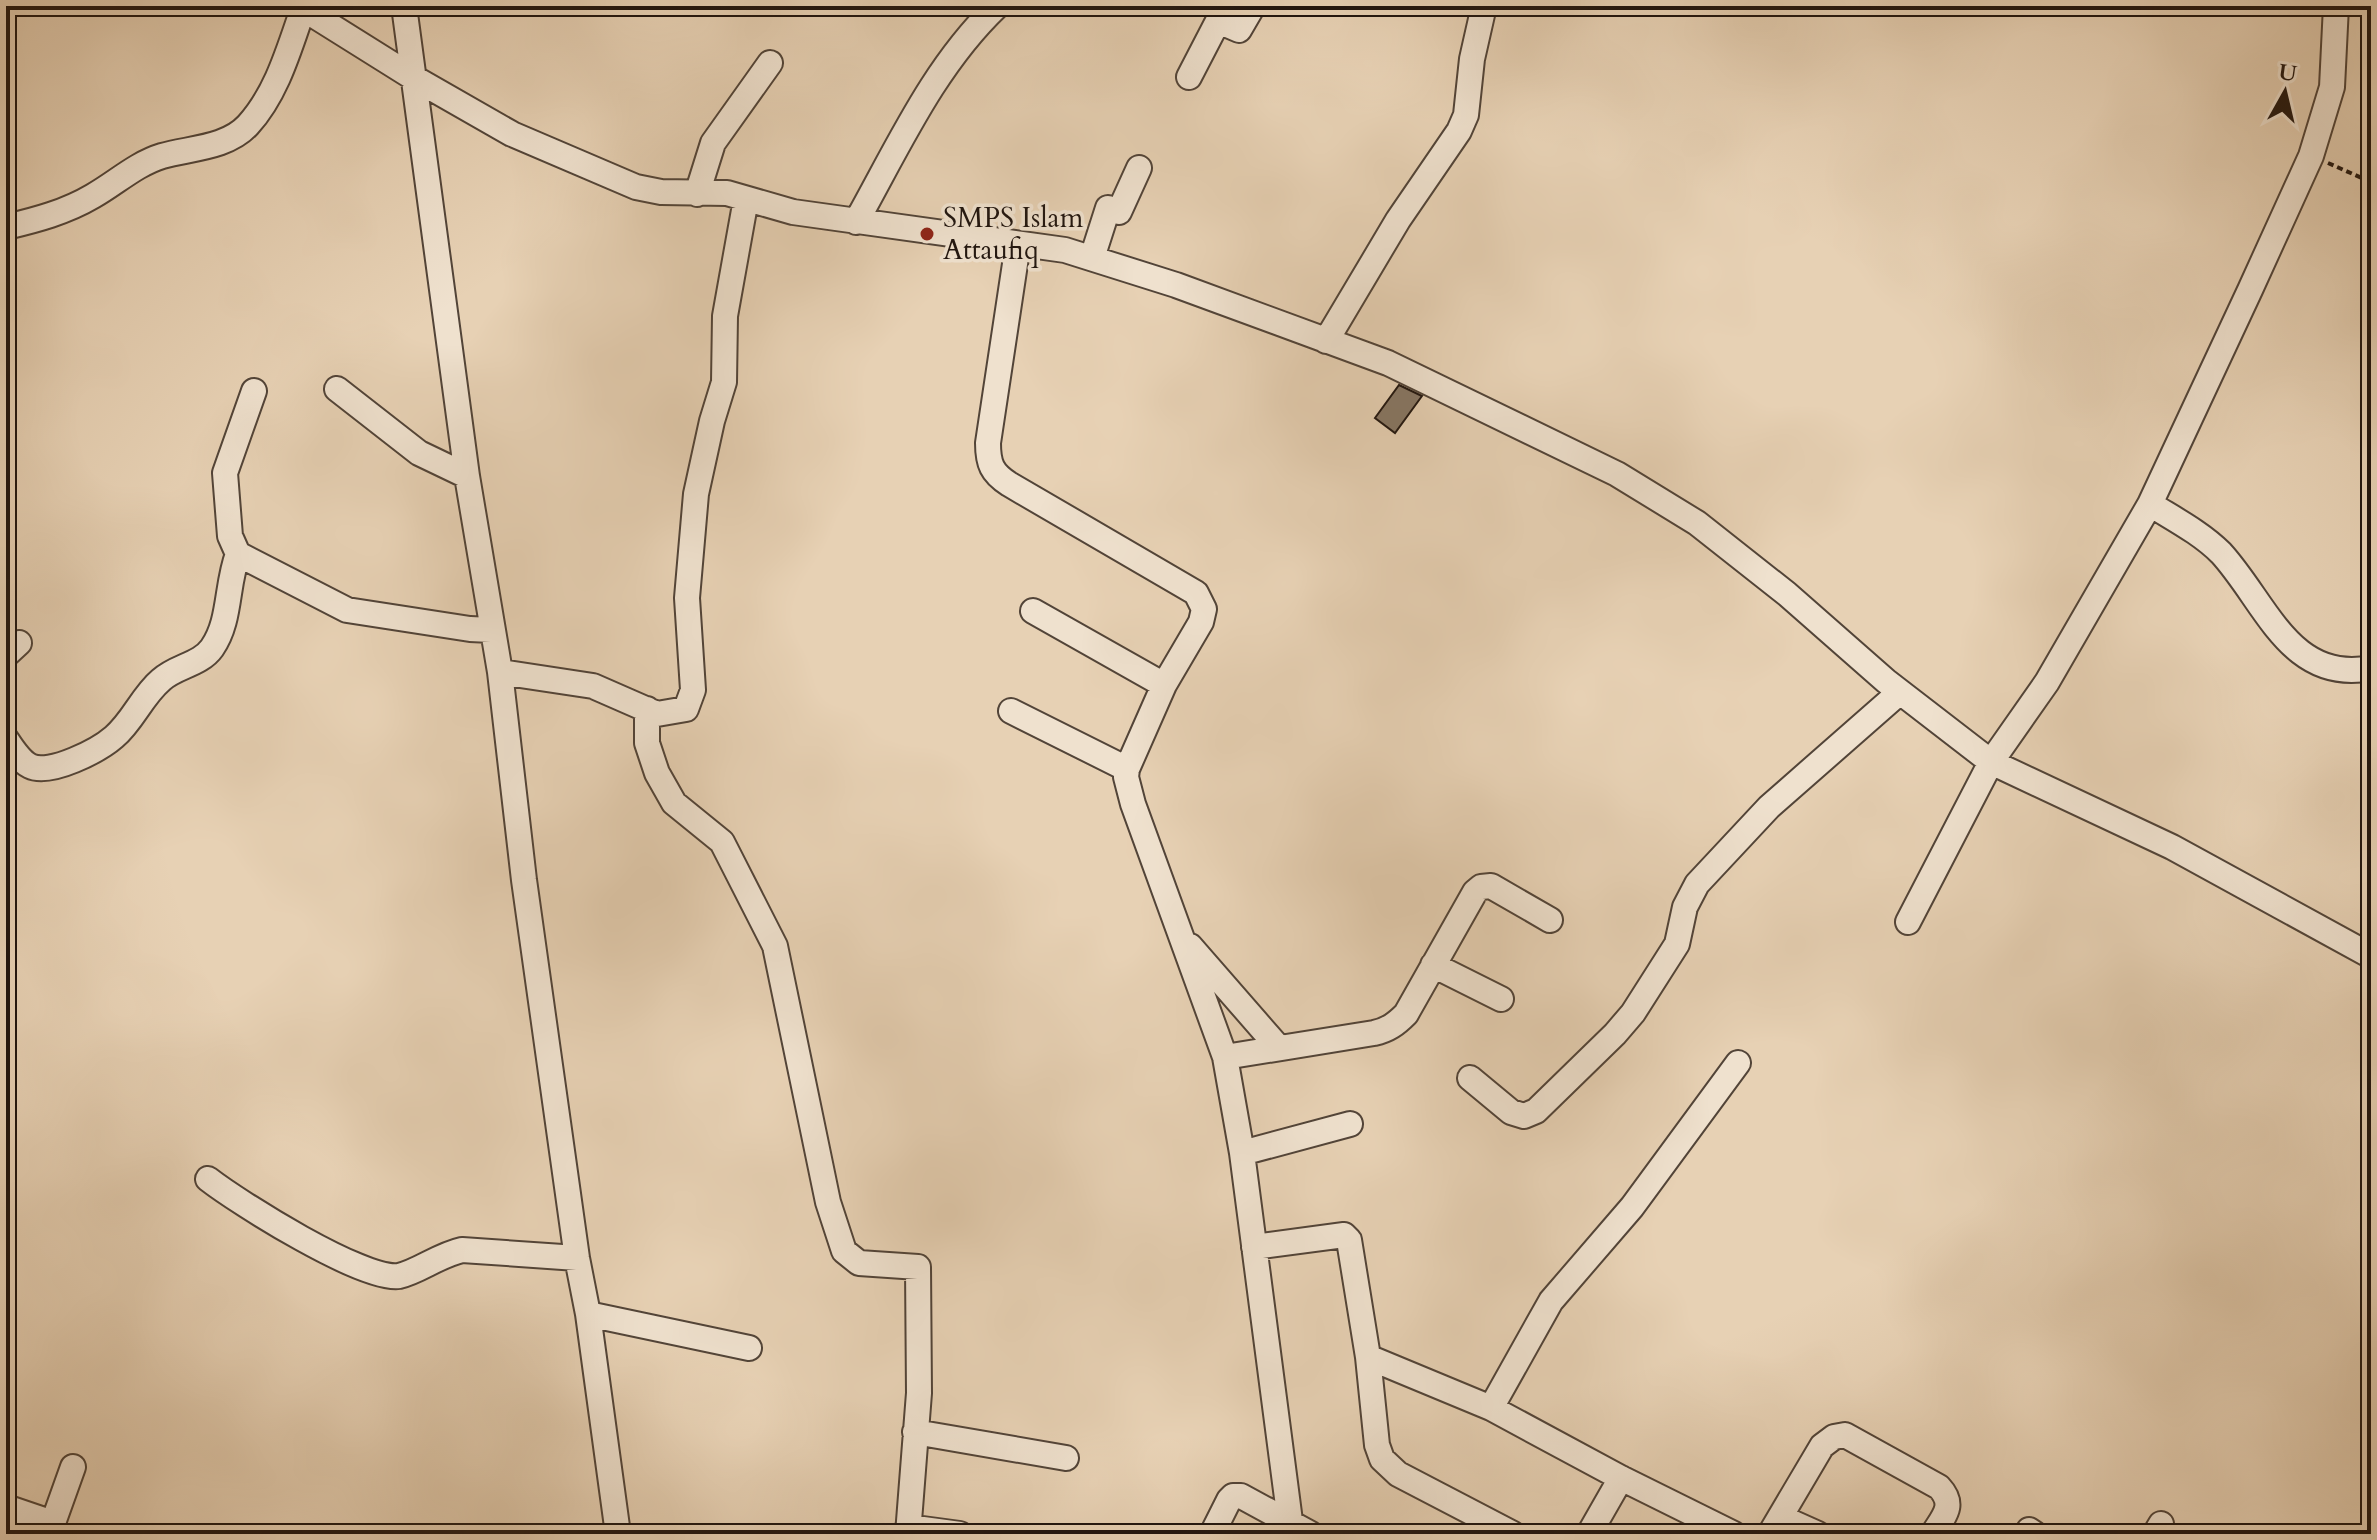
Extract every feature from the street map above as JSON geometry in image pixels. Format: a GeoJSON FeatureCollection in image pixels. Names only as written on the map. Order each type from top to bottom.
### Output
{"type":"FeatureCollection","features":[{"type":"Feature","properties":{"kind":"street"},"geometry":{"type":"LineString","coordinates":[[404,6],[467,476],[500,672],[524,880],[618,1534]]}},
{"type":"Feature","properties":{"kind":"street"},"geometry":{"type":"LineString","coordinates":[[856,222],[940,71],[974,28],[997,6]]}},
{"type":"Feature","properties":{"kind":"street"},"geometry":{"type":"LineString","coordinates":[[1189,77],[1218,21],[1239,30],[1253,6]]}},
{"type":"Feature","properties":{"kind":"street"},"geometry":{"type":"LineString","coordinates":[[1326,341],[1398,220],[1459,131],[1466,115],[1472,59],[1484,6]]}},
{"type":"Feature","properties":{"kind":"street"},"geometry":{"type":"LineString","coordinates":[[1908,922],[1991,762],[2047,682],[2150,504],[2311,156],[2332,87],[2336,6]]}},
{"type":"Feature","properties":{"kind":"street"},"geometry":{"type":"LineString","coordinates":[[6,227],[38,220],[92,197],[160,156],[236,136],[269,96],[283,65],[301,8],[512,134],[636,187],[661,192],[727,193],[793,212],[1065,250],[1189,290],[1388,363],[1617,474],[1697,523],[1787,594],[1900,692],[1991,762],[2172,847],[2371,956]]}},
{"type":"Feature","properties":{"kind":"street"},"geometry":{"type":"LineString","coordinates":[[697,194],[713,143],[770,63]]}},
{"type":"Feature","properties":{"kind":"street"},"geometry":{"type":"LineString","coordinates":[[1092,258],[1108,208],[1119,212],[1139,168]]}},
{"type":"Feature","properties":{"kind":"street"},"geometry":{"type":"LineString","coordinates":[[500,672],[593,686],[657,714],[686,709],[693,690],[687,598],[696,494],[724,382],[725,316],[746,199]]}},
{"type":"Feature","properties":{"kind":"street"},"geometry":{"type":"LineString","coordinates":[[1018,244],[988,443],[990,467],[996,476],[1009,484],[1196,593],[1204,609],[1201,622],[1164,685],[1126,777],[1133,804],[1225,1057],[1242,1153],[1290,1521]]}},
{"type":"Feature","properties":{"kind":"street"},"geometry":{"type":"LineString","coordinates":[[337,389],[419,453],[467,476]]}},
{"type":"Feature","properties":{"kind":"street"},"geometry":{"type":"LineString","coordinates":[[6,739],[30,766],[43,769],[83,756],[116,736],[168,673],[204,658],[211,650],[222,632],[238,554],[230,536],[225,473],[254,391]]}},
{"type":"Feature","properties":{"kind":"street"},"geometry":{"type":"LineString","coordinates":[[2150,504],[2196,532],[2220,553],[2290,645],[2312,661],[2336,671],[2371,668]]}},
{"type":"Feature","properties":{"kind":"street"},"geometry":{"type":"LineString","coordinates":[[238,554],[347,610],[491,630]]}},
{"type":"Feature","properties":{"kind":"street"},"geometry":{"type":"LineString","coordinates":[[1033,611],[1164,685]]}},
{"type":"Feature","properties":{"kind":"street"},"geometry":{"type":"LineString","coordinates":[[1470,1078],[1511,1112],[1524,1116],[1536,1111],[1633,1013],[1677,944],[1685,907],[1697,884],[1761,814],[1900,692]]}},
{"type":"Feature","properties":{"kind":"street"},"geometry":{"type":"LineString","coordinates":[[647,709],[647,743],[657,773],[674,803],[722,842],[775,946],[828,1202],[844,1251],[859,1263],[918,1267],[919,1393],[908,1530],[960,1534]]}},
{"type":"Feature","properties":{"kind":"street"},"geometry":{"type":"LineString","coordinates":[[1011,711],[1127,769]]}},
{"type":"Feature","properties":{"kind":"street"},"geometry":{"type":"LineString","coordinates":[[1225,1057],[1385,1031],[1406,1014],[1475,892],[1481,887],[1491,886],[1550,920]]}},
{"type":"Feature","properties":{"kind":"street"},"geometry":{"type":"LineString","coordinates":[[1180,936],[1279,1048]]}},
{"type":"Feature","properties":{"kind":"street"},"geometry":{"type":"LineString","coordinates":[[1433,965],[1501,999]]}},
{"type":"Feature","properties":{"kind":"street"},"geometry":{"type":"LineString","coordinates":[[1491,1408],[1551,1301],[1632,1207],[1738,1063]]}},
{"type":"Feature","properties":{"kind":"street"},"geometry":{"type":"LineString","coordinates":[[1242,1153],[1350,1124]]}},
{"type":"Feature","properties":{"kind":"street"},"geometry":{"type":"LineString","coordinates":[[208,1179],[276,1225],[388,1276],[406,1273],[462,1250],[577,1258]]}},
{"type":"Feature","properties":{"kind":"street"},"geometry":{"type":"LineString","coordinates":[[1254,1247],[1344,1235],[1349,1240],[1368,1357],[1377,1445],[1382,1459],[1398,1474],[1513,1534]]}},
{"type":"Feature","properties":{"kind":"street"},"geometry":{"type":"LineString","coordinates":[[588,1314],[749,1348]]}},
{"type":"Feature","properties":{"kind":"street"},"geometry":{"type":"LineString","coordinates":[[1368,1357],[1491,1408],[1734,1534]]}},
{"type":"Feature","properties":{"kind":"street"},"geometry":{"type":"LineString","coordinates":[[915,1432],[1066,1458]]}},
{"type":"Feature","properties":{"kind":"street"},"geometry":{"type":"LineString","coordinates":[[1818,1534],[1775,1526],[1822,1446],[1834,1437],[1845,1435],[1939,1487],[1947,1496],[1948,1508],[1933,1534]]}},
{"type":"Feature","properties":{"kind":"street"},"geometry":{"type":"LineString","coordinates":[[6,1507],[53,1523],[73,1467]]}},
{"type":"Feature","properties":{"kind":"street"},"geometry":{"type":"LineString","coordinates":[[1589,1534],[1621,1478]]}},
{"type":"Feature","properties":{"kind":"street"},"geometry":{"type":"LineString","coordinates":[[1212,1534],[1233,1496],[1241,1496],[1311,1534]]}},
{"type":"Feature","properties":{"kind":"path"},"geometry":{"type":"LineString","coordinates":[[2311,156],[2371,182]]}},
{"type":"Feature","properties":{"kind":"building"},"geometry":{"type":"Polygon","coordinates":[[[1399,385],[1422,396],[1395,433],[1375,418],[1399,385]]]}},
{"type":"Feature","properties":{"kind":"place","name":"SMPS Islam Attaufiq"},"geometry":{"type":"Point","coordinates":[927,234]}}]}
